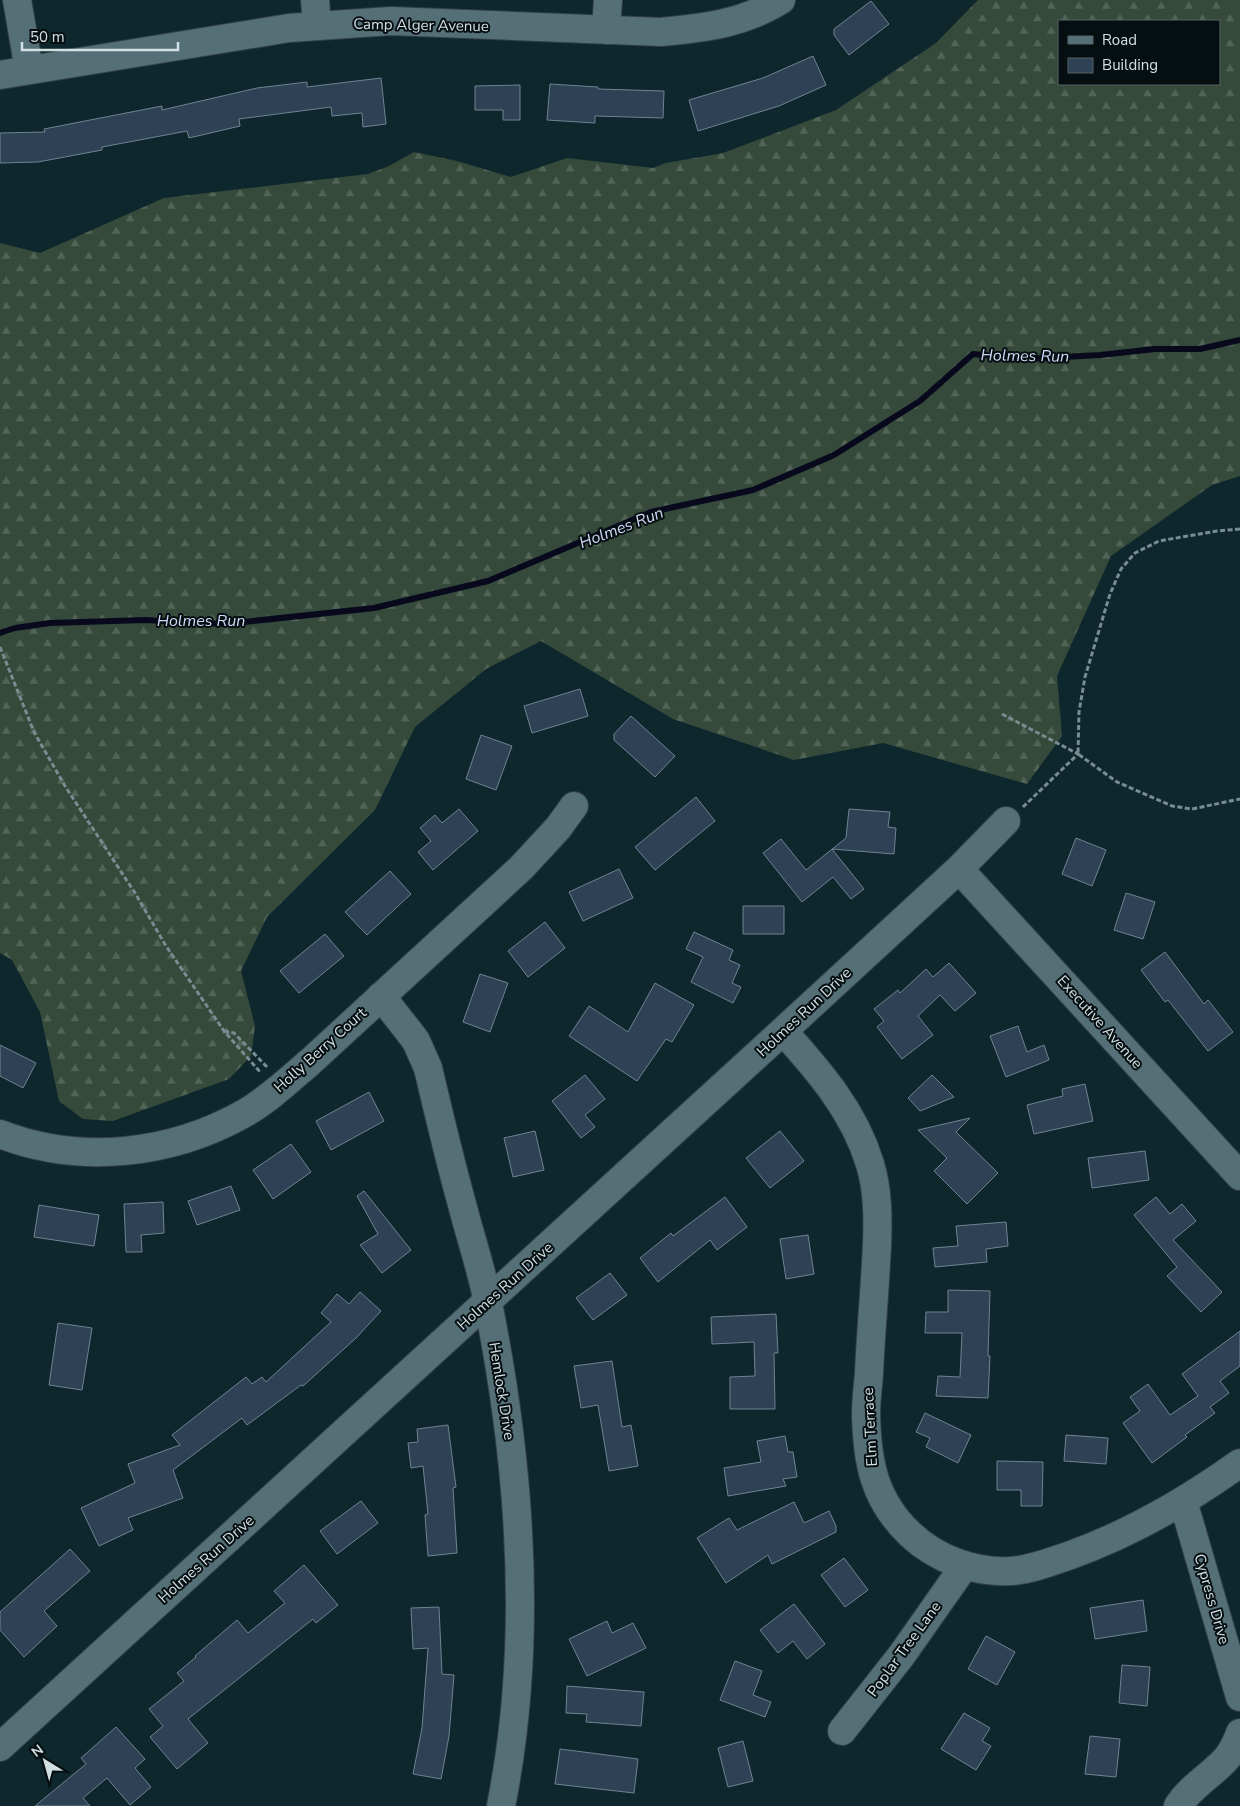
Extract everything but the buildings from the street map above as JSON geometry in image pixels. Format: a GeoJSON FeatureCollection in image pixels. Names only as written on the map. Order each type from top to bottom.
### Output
{"type":"FeatureCollection","features":[{"type":"Feature","properties":{"kind":"street"},"geometry":{"type":"LineString","coordinates":[[18,0],[29,70]]}},
{"type":"Feature","properties":{"kind":"street"},"geometry":{"type":"LineString","coordinates":[[606,30],[608,0]]}},
{"type":"Feature","properties":{"kind":"street","name":"Camp Alger Avenue"},"geometry":{"type":"LineString","coordinates":[[0,75],[289,28],[316,13],[391,21],[661,32],[703,28],[747,17],[781,0]]}},
{"type":"Feature","properties":{"kind":"street","name":"Holly Berry Court"},"geometry":{"type":"LineString","coordinates":[[0,1134],[41,1147],[100,1153],[140,1150],[172,1144],[210,1131],[246,1112],[282,1085],[521,868],[558,828],[574,806]]}},
{"type":"Feature","properties":{"kind":"street","name":"Holmes Run Drive"},"geometry":{"type":"LineString","coordinates":[[0,1747],[959,869],[1006,821]]}},
{"type":"Feature","properties":{"kind":"street","name":"Executive Avenue"},"geometry":{"type":"LineString","coordinates":[[959,869],[1240,1176]]}},
{"type":"Feature","properties":{"kind":"street","name":"Hemlock Drive"},"geometry":{"type":"LineString","coordinates":[[381,996],[413,1037],[428,1068],[488,1301],[504,1393],[516,1482],[520,1560],[520,1634],[518,1689],[501,1806]]}},
{"type":"Feature","properties":{"kind":"street","name":"Elm Terrace"},"geometry":{"type":"LineString","coordinates":[[783,1031],[820,1072],[841,1101],[856,1128],[870,1164],[874,1180],[878,1224],[866,1413],[869,1454],[872,1475],[883,1500],[898,1522],[919,1542],[942,1557],[980,1568],[1011,1571],[1049,1563],[1086,1550],[1135,1528],[1204,1489],[1240,1462]]}},
{"type":"Feature","properties":{"kind":"street","name":"Cypress Drive"},"geometry":{"type":"LineString","coordinates":[[1183,1501],[1240,1697]]}},
{"type":"Feature","properties":{"kind":"street","name":"Poplar Tree Lane"},"geometry":{"type":"LineString","coordinates":[[842,1731],[901,1656],[965,1565]]}},
{"type":"Feature","properties":{"kind":"street"},"geometry":{"type":"LineString","coordinates":[[1178,1806],[1185,1796],[1227,1758],[1235,1746],[1240,1733]]}},
{"type":"Feature","properties":{"kind":"path"},"geometry":{"type":"LineString","coordinates":[[1006,821],[1026,805],[1078,754],[1079,712],[1085,677],[1110,594],[1121,569],[1135,553],[1159,542],[1217,531],[1240,529]]}},
{"type":"Feature","properties":{"kind":"path"},"geometry":{"type":"LineString","coordinates":[[0,647],[34,732],[65,786],[135,893],[166,946],[224,1031],[254,1064]]}},
{"type":"Feature","properties":{"kind":"path"},"geometry":{"type":"LineString","coordinates":[[1002,714],[1078,754],[1117,782],[1172,806],[1192,809],[1240,799]]}},
{"type":"Feature","properties":{"kind":"path"},"geometry":{"type":"LineString","coordinates":[[224,1031],[234,1033],[282,1085]]}},
{"type":"Feature","properties":{"kind":"green space"},"geometry":{"type":"Polygon","coordinates":[[[978,0],[1240,0],[1240,476],[1212,485],[1111,556],[1057,676],[1062,736],[1027,784],[883,743],[794,760],[673,719],[541,641],[486,669],[415,727],[375,810],[267,917],[241,971],[255,1026],[251,1056],[229,1079],[113,1121],[83,1119],[59,1101],[40,1012],[12,960],[0,953],[0,243],[40,253],[164,198],[368,174],[389,166],[414,152],[457,161],[511,177],[567,158],[653,168],[666,163],[723,153],[836,110],[936,43],[978,0]]]}},
{"type":"Feature","properties":{"kind":"waterway","name":"Holmes Run"},"geometry":{"type":"LineString","coordinates":[[0,633],[15,628],[50,623],[145,620],[225,624],[374,608],[488,581],[651,512],[753,490],[834,455],[920,401],[973,354],[1026,359],[1100,355],[1155,349],[1200,349],[1240,340]]}}]}
